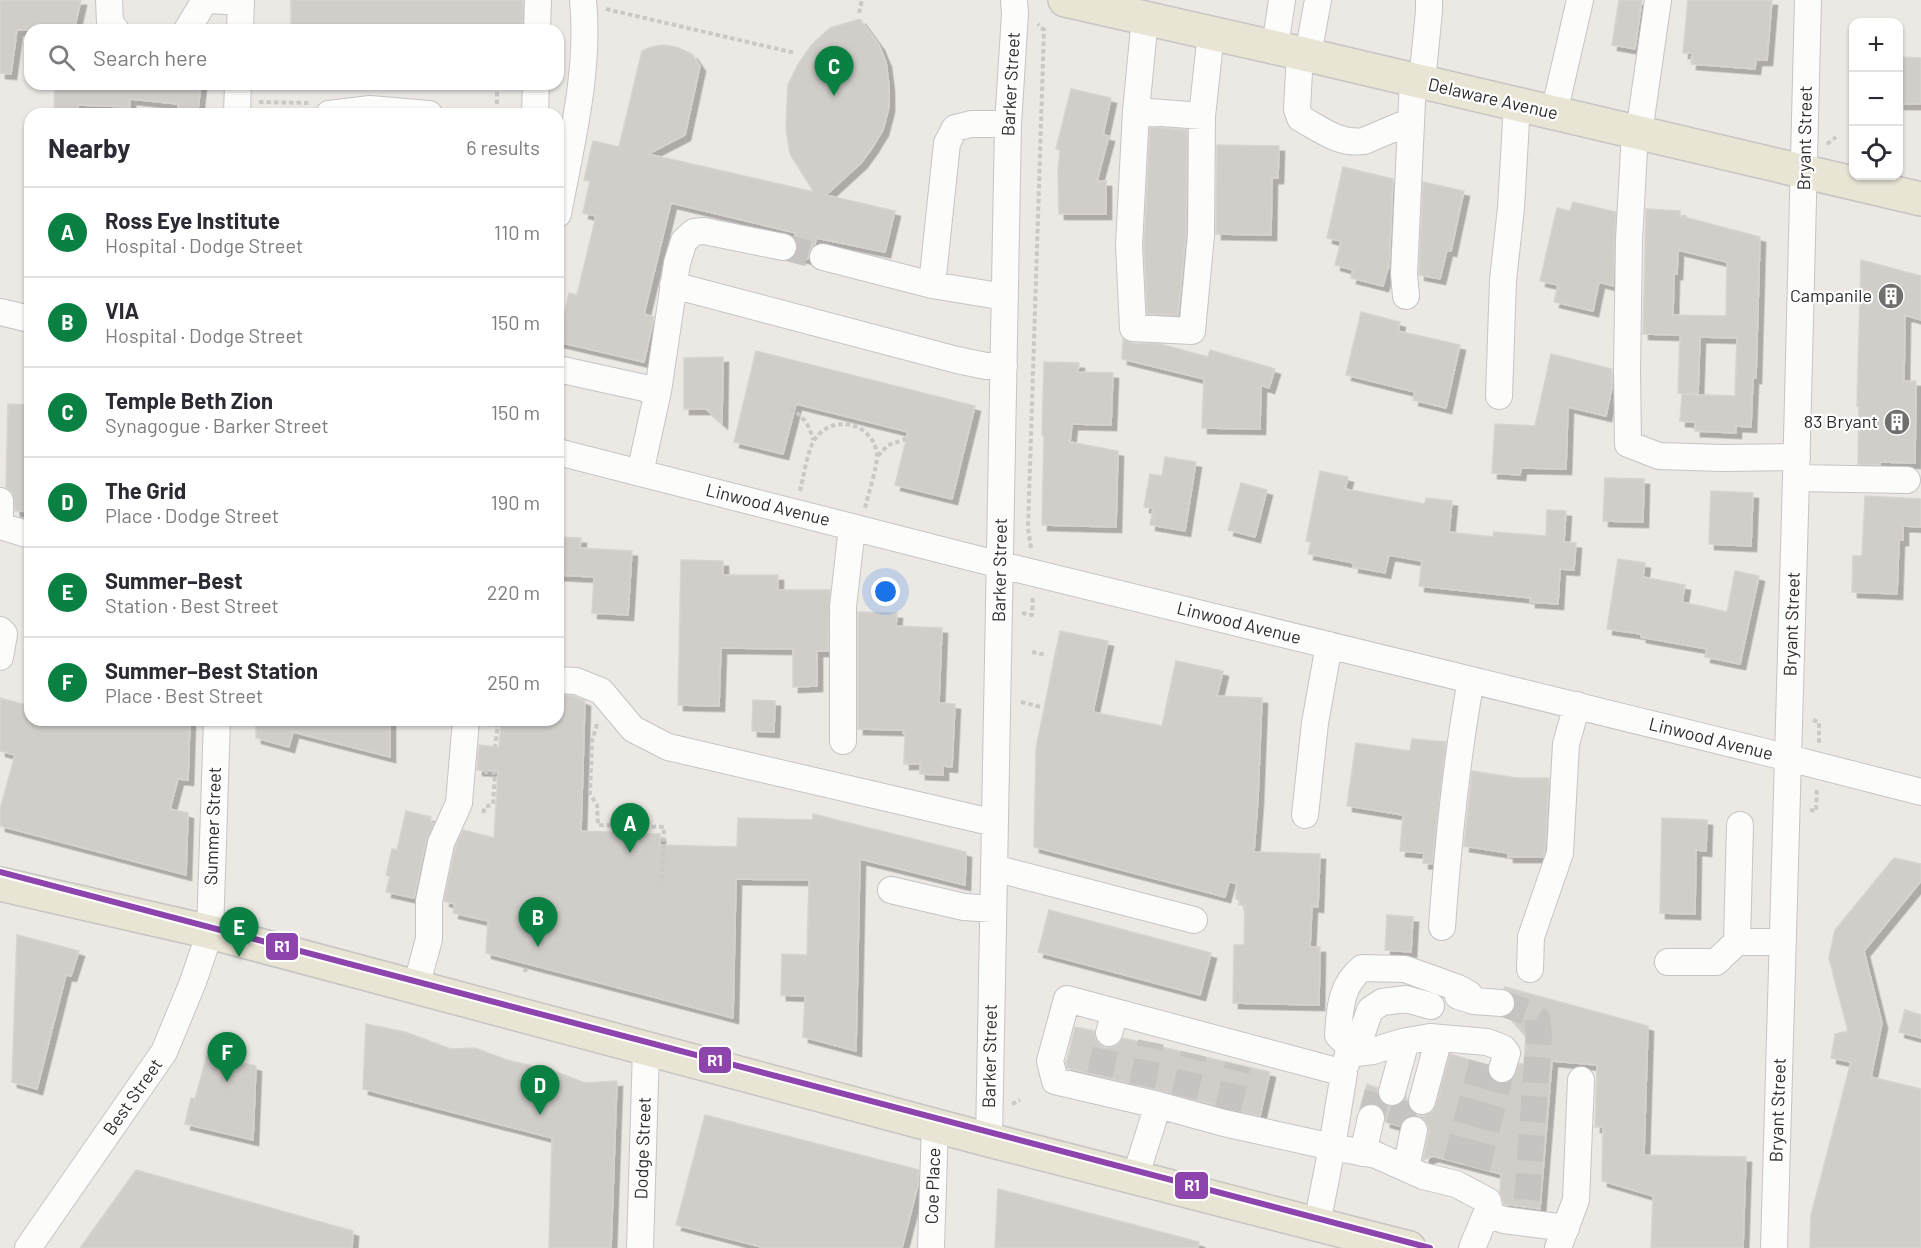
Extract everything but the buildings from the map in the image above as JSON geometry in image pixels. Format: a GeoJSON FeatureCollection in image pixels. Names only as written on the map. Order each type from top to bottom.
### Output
{"type":"FeatureCollection","features":[{"type":"Feature","properties":{"kind":"main road","name":"Delaware Avenue"},"geometry":{"type":"LineString","coordinates":[[1065,0],[1130,10],[1211,33],[1921,199]]}},
{"type":"Feature","properties":{"kind":"main road"},"geometry":{"type":"LineString","coordinates":[[0,884],[210,932],[1135,1178],[1333,1234],[1408,1248]]}},
{"type":"Feature","properties":{"kind":"street"},"geometry":{"type":"LineString","coordinates":[[109,0],[111,24]]}},
{"type":"Feature","properties":{"kind":"street"},"geometry":{"type":"LineString","coordinates":[[191,24],[205,0]]}},
{"type":"Feature","properties":{"kind":"street"},"geometry":{"type":"LineString","coordinates":[[210,0],[241,1],[240,24]]}},
{"type":"Feature","properties":{"kind":"street"},"geometry":{"type":"LineString","coordinates":[[537,24],[538,0]]}},
{"type":"Feature","properties":{"kind":"street"},"geometry":{"type":"LineString","coordinates":[[564,181],[579,103],[585,27],[583,0]]}},
{"type":"Feature","properties":{"kind":"street","name":"Barker Street"},"geometry":{"type":"LineString","coordinates":[[989,1140],[1008,124],[1014,0]]}},
{"type":"Feature","properties":{"kind":"street"},"geometry":{"type":"LineString","coordinates":[[1282,0],[1294,52],[1297,109],[1300,118],[1338,138],[1356,142],[1364,141],[1411,121]]}},
{"type":"Feature","properties":{"kind":"street"},"geometry":{"type":"LineString","coordinates":[[1294,52],[1318,0]]}},
{"type":"Feature","properties":{"kind":"street"},"geometry":{"type":"LineString","coordinates":[[1406,296],[1404,274],[1411,121],[1429,0]]}},
{"type":"Feature","properties":{"kind":"street"},"geometry":{"type":"LineString","coordinates":[[1554,113],[1580,0]]}},
{"type":"Feature","properties":{"kind":"street"},"geometry":{"type":"LineString","coordinates":[[1658,0],[1637,133],[1629,240],[1628,444],[1659,456],[1734,458],[1907,480]]}},
{"type":"Feature","properties":{"kind":"street","name":"Bryant Street"},"geometry":{"type":"LineString","coordinates":[[1773,1248],[1797,467],[1808,0]]}},
{"type":"Feature","properties":{"kind":"street"},"geometry":{"type":"LineString","coordinates":[[1130,10],[1136,111],[1129,246],[1133,328],[1192,331],[1201,235],[1202,116],[1211,33]]}},
{"type":"Feature","properties":{"kind":"street"},"geometry":{"type":"LineString","coordinates":[[240,90],[248,108]]}},
{"type":"Feature","properties":{"kind":"street"},"geometry":{"type":"LineString","coordinates":[[535,108],[536,90]]}},
{"type":"Feature","properties":{"kind":"street"},"geometry":{"type":"LineString","coordinates":[[1499,396],[1503,280],[1511,208],[1516,104]]}},
{"type":"Feature","properties":{"kind":"street"},"geometry":{"type":"LineString","coordinates":[[1136,111],[1202,116]]}},
{"type":"Feature","properties":{"kind":"street"},"geometry":{"type":"LineString","coordinates":[[932,285],[946,144],[955,128],[971,124],[1008,124]]}},
{"type":"Feature","properties":{"kind":"street"},"geometry":{"type":"LineString","coordinates":[[640,473],[658,391],[673,285],[684,241],[694,232],[704,231],[783,247]]}},
{"type":"Feature","properties":{"kind":"street"},"geometry":{"type":"LineString","coordinates":[[823,257],[932,285],[1005,297]]}},
{"type":"Feature","properties":{"kind":"street"},"geometry":{"type":"LineString","coordinates":[[673,285],[957,360],[986,366],[1004,366]]}},
{"type":"Feature","properties":{"kind":"street"},"geometry":{"type":"LineString","coordinates":[[0,312],[24,318]]}},
{"type":"Feature","properties":{"kind":"street"},"geometry":{"type":"LineString","coordinates":[[564,370],[658,391]]}},
{"type":"Feature","properties":{"kind":"street","name":"Linwood Avenue"},"geometry":{"type":"LineString","coordinates":[[564,454],[640,473],[858,518],[1000,564],[1921,792]]}},
{"type":"Feature","properties":{"kind":"street"},"geometry":{"type":"LineString","coordinates":[[0,501],[0,518]]}},
{"type":"Feature","properties":{"kind":"street"},"geometry":{"type":"LineString","coordinates":[[843,741],[843,607],[858,518]]}},
{"type":"Feature","properties":{"kind":"street"},"geometry":{"type":"LineString","coordinates":[[0,526],[24,533]]}},
{"type":"Feature","properties":{"kind":"street"},"geometry":{"type":"LineString","coordinates":[[0,630],[4,634],[0,657]]}},
{"type":"Feature","properties":{"kind":"street"},"geometry":{"type":"LineString","coordinates":[[1305,815],[1315,723],[1329,645]]}},
{"type":"Feature","properties":{"kind":"street"},"geometry":{"type":"LineString","coordinates":[[564,680],[576,681],[601,691],[633,729],[668,747],[995,824]]}},
{"type":"Feature","properties":{"kind":"street"},"geometry":{"type":"LineString","coordinates":[[1442,927],[1460,741],[1471,680]]}},
{"type":"Feature","properties":{"kind":"street"},"geometry":{"type":"LineString","coordinates":[[1530,969],[1531,937],[1560,853],[1566,744],[1577,705]]}},
{"type":"Feature","properties":{"kind":"street","name":"Summer Street"},"geometry":{"type":"LineString","coordinates":[[210,932],[217,726]]}},
{"type":"Feature","properties":{"kind":"street"},"geometry":{"type":"LineString","coordinates":[[416,987],[429,939],[429,901],[441,843],[459,803],[465,726]]}},
{"type":"Feature","properties":{"kind":"street"},"geometry":{"type":"LineString","coordinates":[[1668,962],[1716,963],[1737,942],[1740,825]]}},
{"type":"Feature","properties":{"kind":"street"},"geometry":{"type":"LineString","coordinates":[[994,868],[1194,920]]}},
{"type":"Feature","properties":{"kind":"street"},"geometry":{"type":"LineString","coordinates":[[891,890],[964,907],[993,909]]}},
{"type":"Feature","properties":{"kind":"street","name":"Best Street"},"geometry":{"type":"LineString","coordinates":[[28,1248],[164,1052],[193,982],[210,932]]}},
{"type":"Feature","properties":{"kind":"street"},"geometry":{"type":"LineString","coordinates":[[1737,942],[1783,942]]}},
{"type":"Feature","properties":{"kind":"street"},"geometry":{"type":"LineString","coordinates":[[1333,1234],[1332,1147],[1353,1013],[1359,999],[1373,988],[1410,981],[1474,1001],[1501,1003]]}},
{"type":"Feature","properties":{"kind":"street"},"geometry":{"type":"LineString","coordinates":[[1495,1057],[1415,1041],[1347,1058],[1240,1055],[1112,1022],[1067,999],[1050,1061],[1054,1081],[1098,1083],[1384,1159],[1423,1176],[1462,1174],[1485,1206],[1504,1220],[1526,1218],[1562,1238],[1576,1200],[1581,1080]]}},
{"type":"Feature","properties":{"kind":"street"},"geometry":{"type":"LineString","coordinates":[[1347,1058],[1361,1036],[1370,1010],[1382,1002],[1406,999],[1448,1011],[1462,1009],[1474,1001]]}},
{"type":"Feature","properties":{"kind":"street"},"geometry":{"type":"LineString","coordinates":[[1415,1041],[1400,1094],[1415,1041]]}},
{"type":"Feature","properties":{"kind":"street","name":"Dodge Street"},"geometry":{"type":"LineString","coordinates":[[646,1048],[646,1247]]}},
{"type":"Feature","properties":{"kind":"street"},"geometry":{"type":"LineString","coordinates":[[1135,1178],[1160,1100]]}},
{"type":"Feature","properties":{"kind":"street"},"geometry":{"type":"LineString","coordinates":[[1384,1159],[1392,1124],[1384,1159]]}},
{"type":"Feature","properties":{"kind":"street","name":"Coe Place"},"geometry":{"type":"LineString","coordinates":[[931,1248],[935,1125]]}},
{"type":"Feature","properties":{"kind":"street"},"geometry":{"type":"LineString","coordinates":[[1472,1248],[1485,1206]]}},
{"type":"Feature","properties":{"kind":"path"},"geometry":{"type":"LineString","coordinates":[[859,13],[862,0]]}},
{"type":"Feature","properties":{"kind":"path"},"geometry":{"type":"LineString","coordinates":[[620,12],[795,53]]}},
{"type":"Feature","properties":{"kind":"path"},"geometry":{"type":"LineString","coordinates":[[1031,549],[1028,528],[1044,30]]}},
{"type":"Feature","properties":{"kind":"path"},"geometry":{"type":"LineString","coordinates":[[497,90],[497,104]]}},
{"type":"Feature","properties":{"kind":"path"},"geometry":{"type":"LineString","coordinates":[[790,409],[797,412],[805,421],[813,441]]}},
{"type":"Feature","properties":{"kind":"path"},"geometry":{"type":"LineString","coordinates":[[799,492],[813,441],[830,426],[844,423],[863,429],[874,444],[877,457]]}},
{"type":"Feature","properties":{"kind":"path"},"geometry":{"type":"LineString","coordinates":[[858,518],[877,457],[888,446],[906,439]]}},
{"type":"Feature","properties":{"kind":"path"},"geometry":{"type":"LineString","coordinates":[[1019,612],[1032,615],[1033,590]]}},
{"type":"Feature","properties":{"kind":"path"},"geometry":{"type":"LineString","coordinates":[[1032,652],[1047,656]]}},
{"type":"Feature","properties":{"kind":"path"},"geometry":{"type":"LineString","coordinates":[[1018,701],[1041,707]]}},
{"type":"Feature","properties":{"kind":"path"},"geometry":{"type":"LineString","coordinates":[[600,715],[592,741],[590,794],[597,805],[598,825],[664,827],[662,883]]}},
{"type":"Feature","properties":{"kind":"path"},"geometry":{"type":"LineString","coordinates":[[1818,744],[1819,722]]}},
{"type":"Feature","properties":{"kind":"path"},"geometry":{"type":"LineString","coordinates":[[495,746],[497,726]]}},
{"type":"Feature","properties":{"kind":"path"},"geometry":{"type":"LineString","coordinates":[[1816,811],[1817,787]]}},
{"type":"Feature","properties":{"kind":"path"},"geometry":{"type":"LineString","coordinates":[[627,826],[627,833]]}},
{"type":"Feature","properties":{"kind":"path"},"geometry":{"type":"LineString","coordinates":[[525,972],[527,964]]}},
{"type":"Feature","properties":{"kind":"tunnel"},"geometry":{"type":"LineString","coordinates":[[783,247],[823,257]]}},
{"type":"Feature","properties":{"kind":"tunnel"},"geometry":{"type":"LineString","coordinates":[[1501,1003],[1526,1012],[1537,1019],[1539,1033],[1526,1213]]}},
{"type":"Feature","properties":{"kind":"tunnel"},"geometry":{"type":"LineString","coordinates":[[1100,1075],[1109,1033]]}},
{"type":"Feature","properties":{"kind":"tunnel"},"geometry":{"type":"LineString","coordinates":[[1142,1086],[1151,1042]]}},
{"type":"Feature","properties":{"kind":"tunnel"},"geometry":{"type":"LineString","coordinates":[[1184,1097],[1194,1054]]}},
{"type":"Feature","properties":{"kind":"tunnel"},"geometry":{"type":"LineString","coordinates":[[1456,1162],[1482,1063]]}},
{"type":"Feature","properties":{"kind":"tunnel"},"geometry":{"type":"LineString","coordinates":[[1228,1109],[1238,1065]]}},
{"type":"Feature","properties":{"kind":"tunnel"},"geometry":{"type":"LineString","coordinates":[[1477,1168],[1502,1069]]}},
{"type":"Feature","properties":{"kind":"tunnel"},"geometry":{"type":"LineString","coordinates":[[1371,1118],[1379,1088]]}},
{"type":"Feature","properties":{"kind":"tunnel"},"geometry":{"type":"LineString","coordinates":[[1399,1126],[1408,1096]]}},
{"type":"Feature","properties":{"kind":"transit line","name":"R1"},"geometry":{"type":"LineString","coordinates":[[0,872],[1430,1248]]}},
{"type":"Feature","properties":{"kind":"place","name":"Temple Beth Zion"},"geometry":{"type":"Point","coordinates":[834,96]}},
{"type":"Feature","properties":{"kind":"place","name":"Campanile"},"geometry":{"type":"Point","coordinates":[1891,296]}},
{"type":"Feature","properties":{"kind":"place","name":"83 Bryant"},"geometry":{"type":"Point","coordinates":[1897,422]}},
{"type":"Feature","properties":{"kind":"place","name":"Ross Eye Institute"},"geometry":{"type":"Point","coordinates":[630,853]}},
{"type":"Feature","properties":{"kind":"place","name":"VIA"},"geometry":{"type":"Point","coordinates":[538,947]}},
{"type":"Feature","properties":{"kind":"place","name":"Summer–Best"},"geometry":{"type":"Point","coordinates":[239,957]}},
{"type":"Feature","properties":{"kind":"place","name":"Summer–Best Station"},"geometry":{"type":"Point","coordinates":[227,1082]}},
{"type":"Feature","properties":{"kind":"place","name":"The Grid"},"geometry":{"type":"Point","coordinates":[540,1115]}}]}
